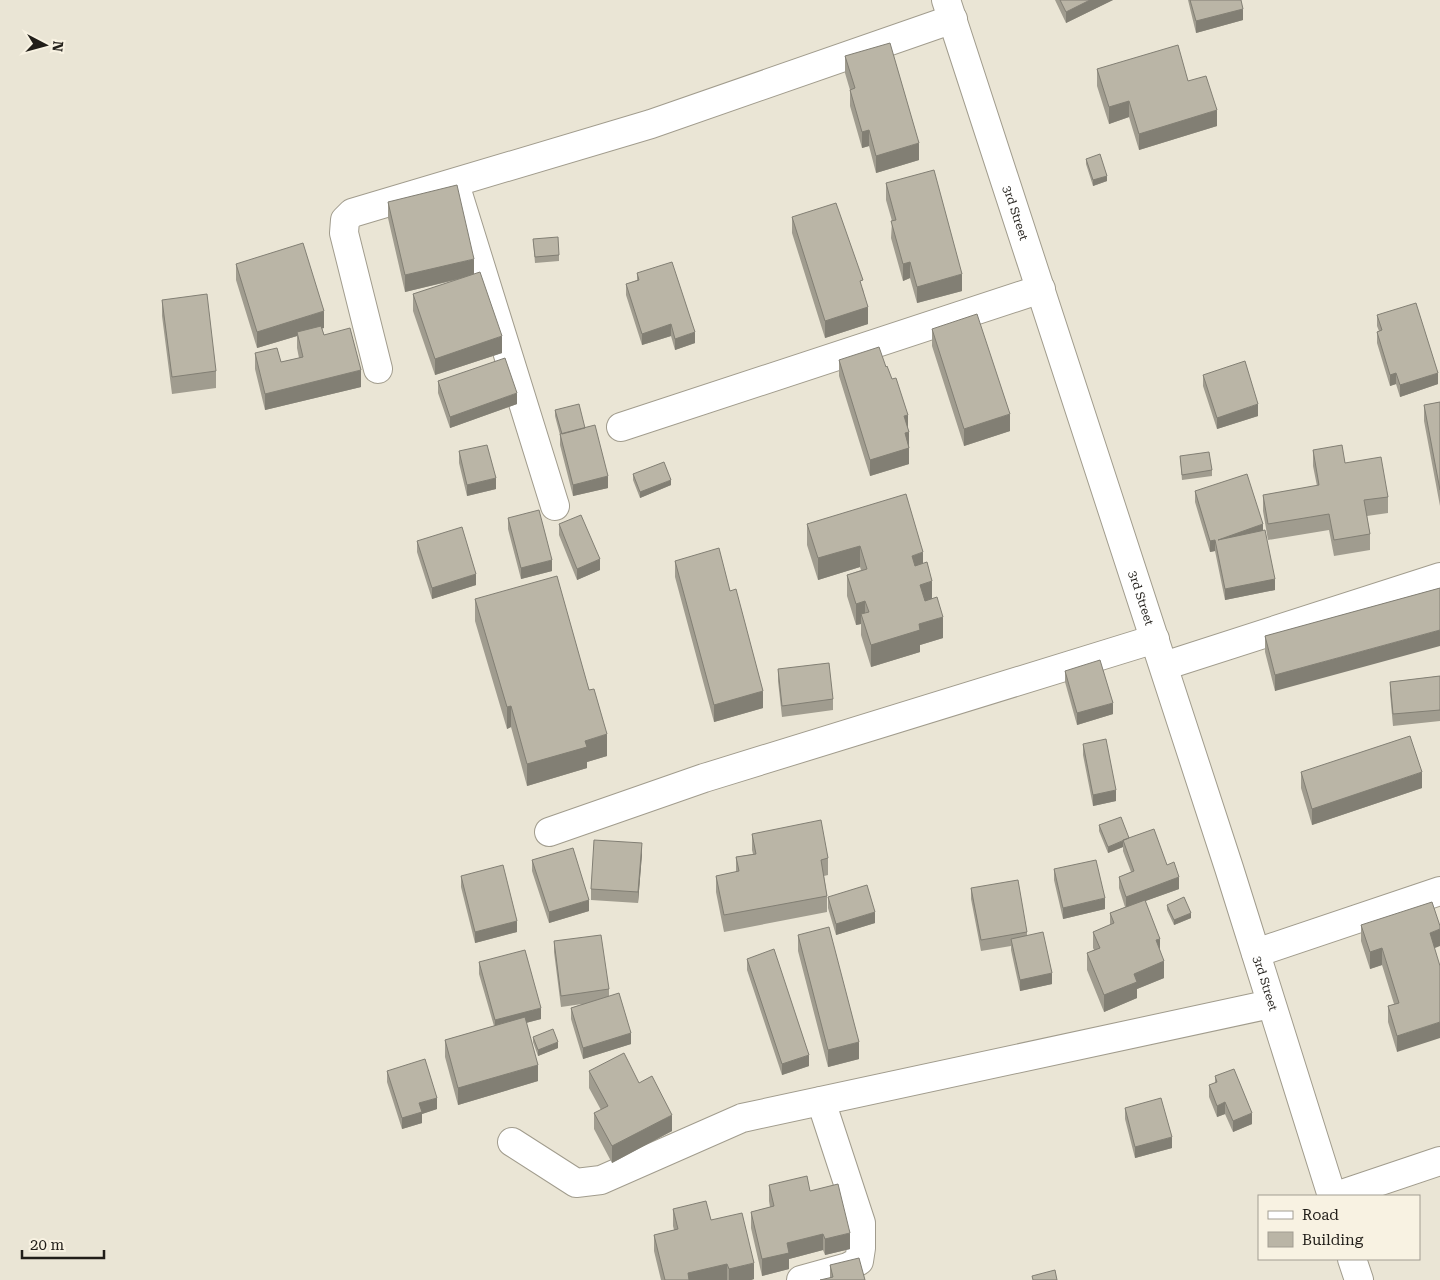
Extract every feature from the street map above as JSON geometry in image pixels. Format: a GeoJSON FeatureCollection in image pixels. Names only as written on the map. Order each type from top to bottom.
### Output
{"type":"FeatureCollection","features":[{"type":"Feature","properties":{"kind":"street"},"geometry":{"type":"LineString","coordinates":[[378,369],[344,233],[345,220],[352,213],[455,184],[650,124],[950,10]]}},
{"type":"Feature","properties":{"kind":"street","name":"3rd Street"},"geometry":{"type":"LineString","coordinates":[[950,10],[1164,666],[1256,953],[1270,1004],[1334,1195]]}},
{"type":"Feature","properties":{"kind":"street"},"geometry":{"type":"LineString","coordinates":[[455,184],[555,506]]}},
{"type":"Feature","properties":{"kind":"street"},"geometry":{"type":"LineString","coordinates":[[620,427],[1041,288]]}},
{"type":"Feature","properties":{"kind":"street"},"geometry":{"type":"LineString","coordinates":[[1164,666],[1440,577]]}},
{"type":"Feature","properties":{"kind":"street"},"geometry":{"type":"LineString","coordinates":[[550,832],[704,778],[1155,639]]}},
{"type":"Feature","properties":{"kind":"street"},"geometry":{"type":"LineString","coordinates":[[1256,953],[1440,891]]}},
{"type":"Feature","properties":{"kind":"street"},"geometry":{"type":"LineString","coordinates":[[512,1142],[576,1183],[601,1180],[742,1118],[1270,1004]]}},
{"type":"Feature","properties":{"kind":"street"},"geometry":{"type":"LineString","coordinates":[[801,1280],[848,1267],[858,1261],[861,1248],[861,1223],[821,1101]]}},
{"type":"Feature","properties":{"kind":"street"},"geometry":{"type":"LineString","coordinates":[[1337,1195],[1440,1161]]}},
{"type":"Feature","properties":{"kind":"street"},"geometry":{"type":"LineString","coordinates":[[1352,1260],[1359,1280]]}},
{"type":"Feature","properties":{"kind":"building"},"geometry":{"type":"Polygon","coordinates":[[[1060,0],[1090,0],[1066,12],[1060,0]]]}},
{"type":"Feature","properties":{"kind":"building"},"geometry":{"type":"Polygon","coordinates":[[[1190,0],[1241,0],[1243,9],[1196,21],[1190,0]]]}},
{"type":"Feature","properties":{"kind":"building"},"geometry":{"type":"Polygon","coordinates":[[[890,43],[919,143],[876,156],[869,130],[862,132],[850,90],[855,88],[845,56],[890,43]]]}},
{"type":"Feature","properties":{"kind":"building"},"geometry":{"type":"Polygon","coordinates":[[[1178,45],[1188,81],[1206,76],[1217,110],[1139,134],[1129,101],[1109,107],[1097,69],[1178,45]]]}},
{"type":"Feature","properties":{"kind":"building"},"geometry":{"type":"Polygon","coordinates":[[[1100,154],[1107,176],[1093,180],[1086,159],[1100,154]]]}},
{"type":"Feature","properties":{"kind":"building"},"geometry":{"type":"Polygon","coordinates":[[[934,170],[962,274],[917,287],[910,262],[903,264],[891,221],[896,220],[886,183],[934,170]]]}},
{"type":"Feature","properties":{"kind":"building"},"geometry":{"type":"Polygon","coordinates":[[[457,185],[474,259],[405,275],[388,202],[457,185]]]}},
{"type":"Feature","properties":{"kind":"building"},"geometry":{"type":"Polygon","coordinates":[[[836,203],[863,280],[860,281],[868,307],[825,321],[792,217],[836,203]]]}},
{"type":"Feature","properties":{"kind":"building"},"geometry":{"type":"Polygon","coordinates":[[[558,237],[559,255],[535,257],[533,239],[558,237]]]}},
{"type":"Feature","properties":{"kind":"building"},"geometry":{"type":"Polygon","coordinates":[[[303,243],[324,311],[257,332],[236,264],[303,243]]]}},
{"type":"Feature","properties":{"kind":"building"},"geometry":{"type":"Polygon","coordinates":[[[672,262],[695,332],[675,339],[671,324],[642,334],[626,284],[639,280],[637,273],[672,262]]]}},
{"type":"Feature","properties":{"kind":"building"},"geometry":{"type":"Polygon","coordinates":[[[480,272],[502,336],[435,359],[413,294],[480,272]]]}},
{"type":"Feature","properties":{"kind":"building"},"geometry":{"type":"Polygon","coordinates":[[[207,294],[216,371],[172,377],[162,300],[207,294]]]}},
{"type":"Feature","properties":{"kind":"building"},"geometry":{"type":"Polygon","coordinates":[[[1416,303],[1438,373],[1400,385],[1396,373],[1390,375],[1377,332],[1382,330],[1377,315],[1416,303]]]}},
{"type":"Feature","properties":{"kind":"building"},"geometry":{"type":"Polygon","coordinates":[[[977,314],[1010,414],[964,429],[932,329],[977,314]]]}},
{"type":"Feature","properties":{"kind":"building"},"geometry":{"type":"Polygon","coordinates":[[[321,326],[324,335],[350,328],[361,370],[265,394],[255,353],[277,348],[281,362],[303,357],[297,332],[321,326]]]}},
{"type":"Feature","properties":{"kind":"building"},"geometry":{"type":"Polygon","coordinates":[[[879,347],[892,379],[896,378],[908,415],[904,416],[909,432],[905,433],[909,448],[870,460],[839,360],[879,347]]]}},
{"type":"Feature","properties":{"kind":"building"},"geometry":{"type":"Polygon","coordinates":[[[505,358],[517,393],[450,417],[438,381],[505,358]]]}},
{"type":"Feature","properties":{"kind":"building"},"geometry":{"type":"Polygon","coordinates":[[[1245,361],[1258,404],[1217,418],[1203,375],[1245,361]]]}},
{"type":"Feature","properties":{"kind":"building"},"geometry":{"type":"Polygon","coordinates":[[[1440,402],[1440,490],[1424,405],[1440,402]]]}},
{"type":"Feature","properties":{"kind":"building"},"geometry":{"type":"Polygon","coordinates":[[[579,404],[585,428],[562,434],[555,410],[579,404]]]}},
{"type":"Feature","properties":{"kind":"building"},"geometry":{"type":"Polygon","coordinates":[[[595,425],[608,476],[573,485],[560,434],[595,425]]]}},
{"type":"Feature","properties":{"kind":"building"},"geometry":{"type":"Polygon","coordinates":[[[487,445],[496,478],[467,485],[459,451],[487,445]]]}},
{"type":"Feature","properties":{"kind":"building"},"geometry":{"type":"Polygon","coordinates":[[[1342,445],[1345,463],[1381,457],[1388,497],[1364,500],[1370,534],[1334,540],[1329,514],[1268,524],[1263,495],[1319,485],[1313,450],[1342,445]]]}},
{"type":"Feature","properties":{"kind":"building"},"geometry":{"type":"Polygon","coordinates":[[[1209,452],[1212,470],[1182,475],[1180,456],[1209,452]]]}},
{"type":"Feature","properties":{"kind":"building"},"geometry":{"type":"Polygon","coordinates":[[[664,462],[671,480],[640,492],[633,474],[664,462]]]}},
{"type":"Feature","properties":{"kind":"building"},"geometry":{"type":"Polygon","coordinates":[[[1247,474],[1263,524],[1218,540],[1265,530],[1275,579],[1225,589],[1215,540],[1210,541],[1195,491],[1247,474]]]}},
{"type":"Feature","properties":{"kind":"building"},"geometry":{"type":"Polygon","coordinates":[[[906,494],[923,552],[912,556],[915,566],[927,562],[932,581],[920,585],[925,601],[937,597],[943,617],[919,624],[920,630],[871,645],[861,614],[869,612],[865,601],[856,604],[847,575],[867,569],[860,546],[818,558],[807,524],[906,494]]]}},
{"type":"Feature","properties":{"kind":"building"},"geometry":{"type":"Polygon","coordinates":[[[539,510],[552,560],[521,568],[508,518],[539,510]]]}},
{"type":"Feature","properties":{"kind":"building"},"geometry":{"type":"Polygon","coordinates":[[[581,515],[600,559],[577,569],[559,524],[581,515]]]}},
{"type":"Feature","properties":{"kind":"building"},"geometry":{"type":"Polygon","coordinates":[[[462,527],[476,574],[432,588],[417,541],[462,527]]]}},
{"type":"Feature","properties":{"kind":"building"},"geometry":{"type":"Polygon","coordinates":[[[719,548],[730,591],[736,589],[763,691],[714,705],[675,561],[719,548]]]}},
{"type":"Feature","properties":{"kind":"building"},"geometry":{"type":"Polygon","coordinates":[[[557,576],[589,690],[594,689],[607,734],[585,741],[587,747],[527,764],[511,706],[507,707],[475,599],[557,576]]]}},
{"type":"Feature","properties":{"kind":"building"},"geometry":{"type":"Polygon","coordinates":[[[1440,588],[1440,630],[1275,675],[1265,636],[1440,588]]]}},
{"type":"Feature","properties":{"kind":"building"},"geometry":{"type":"Polygon","coordinates":[[[1100,660],[1113,703],[1077,713],[1065,671],[1100,660]]]}},
{"type":"Feature","properties":{"kind":"building"},"geometry":{"type":"Polygon","coordinates":[[[829,663],[833,699],[782,706],[778,669],[829,663]]]}},
{"type":"Feature","properties":{"kind":"building"},"geometry":{"type":"Polygon","coordinates":[[[1440,676],[1440,710],[1393,714],[1390,682],[1440,676]]]}},
{"type":"Feature","properties":{"kind":"building"},"geometry":{"type":"Polygon","coordinates":[[[1410,736],[1422,772],[1312,809],[1301,772],[1410,736]]]}},
{"type":"Feature","properties":{"kind":"building"},"geometry":{"type":"Polygon","coordinates":[[[1106,739],[1116,790],[1093,795],[1083,744],[1106,739]]]}},
{"type":"Feature","properties":{"kind":"building"},"geometry":{"type":"Polygon","coordinates":[[[1121,817],[1129,838],[1108,847],[1099,825],[1121,817]]]}},
{"type":"Feature","properties":{"kind":"building"},"geometry":{"type":"Polygon","coordinates":[[[821,820],[828,858],[821,860],[827,896],[724,915],[716,876],[739,871],[736,857],[756,854],[752,834],[821,820]]]}},
{"type":"Feature","properties":{"kind":"building"},"geometry":{"type":"Polygon","coordinates":[[[1154,829],[1167,865],[1174,862],[1179,877],[1126,897],[1119,877],[1134,871],[1123,840],[1154,829]]]}},
{"type":"Feature","properties":{"kind":"building"},"geometry":{"type":"Polygon","coordinates":[[[594,840],[642,843],[638,892],[591,889],[594,840]]]}},
{"type":"Feature","properties":{"kind":"building"},"geometry":{"type":"Polygon","coordinates":[[[573,848],[589,900],[549,912],[532,860],[573,848]]]}},
{"type":"Feature","properties":{"kind":"building"},"geometry":{"type":"Polygon","coordinates":[[[1096,860],[1105,898],[1063,908],[1054,869],[1096,860]]]}},
{"type":"Feature","properties":{"kind":"building"},"geometry":{"type":"Polygon","coordinates":[[[503,865],[517,921],[475,932],[461,876],[503,865]]]}},
{"type":"Feature","properties":{"kind":"building"},"geometry":{"type":"Polygon","coordinates":[[[1018,880],[1027,932],[981,940],[971,888],[1018,880]]]}},
{"type":"Feature","properties":{"kind":"building"},"geometry":{"type":"Polygon","coordinates":[[[867,885],[875,912],[836,924],[828,897],[867,885]]]}},
{"type":"Feature","properties":{"kind":"building"},"geometry":{"type":"Polygon","coordinates":[[[1184,897],[1191,913],[1174,920],[1167,905],[1184,897]]]}},
{"type":"Feature","properties":{"kind":"building"},"geometry":{"type":"Polygon","coordinates":[[[1145,900],[1160,939],[1156,940],[1164,961],[1134,974],[1137,982],[1104,995],[1087,953],[1100,948],[1093,932],[1114,923],[1110,913],[1145,900]]]}},
{"type":"Feature","properties":{"kind":"building"},"geometry":{"type":"Polygon","coordinates":[[[1432,902],[1440,926],[1440,929],[1430,933],[1440,966],[1440,1022],[1397,1036],[1388,1006],[1399,1003],[1382,948],[1370,952],[1361,925],[1432,902]]]}},
{"type":"Feature","properties":{"kind":"building"},"geometry":{"type":"Polygon","coordinates":[[[829,927],[859,1042],[828,1050],[798,935],[829,927]]]}},
{"type":"Feature","properties":{"kind":"building"},"geometry":{"type":"Polygon","coordinates":[[[1043,932],[1052,973],[1020,980],[1011,939],[1043,932]]]}},
{"type":"Feature","properties":{"kind":"building"},"geometry":{"type":"Polygon","coordinates":[[[601,935],[609,989],[561,996],[554,941],[601,935]]]}},
{"type":"Feature","properties":{"kind":"building"},"geometry":{"type":"Polygon","coordinates":[[[774,949],[809,1055],[782,1064],[747,959],[774,949]]]}},
{"type":"Feature","properties":{"kind":"building"},"geometry":{"type":"Polygon","coordinates":[[[525,950],[541,1008],[495,1020],[479,962],[525,950]]]}},
{"type":"Feature","properties":{"kind":"building"},"geometry":{"type":"Polygon","coordinates":[[[619,993],[631,1033],[583,1048],[571,1008],[619,993]]]}},
{"type":"Feature","properties":{"kind":"building"},"geometry":{"type":"Polygon","coordinates":[[[525,1017],[538,1065],[458,1088],[445,1040],[525,1017]]]}},
{"type":"Feature","properties":{"kind":"building"},"geometry":{"type":"Polygon","coordinates":[[[553,1029],[558,1042],[538,1050],[533,1037],[553,1029]]]}},
{"type":"Feature","properties":{"kind":"building"},"geometry":{"type":"Polygon","coordinates":[[[624,1053],[639,1083],[652,1076],[672,1115],[612,1146],[594,1113],[608,1106],[589,1071],[624,1053]]]}},
{"type":"Feature","properties":{"kind":"building"},"geometry":{"type":"Polygon","coordinates":[[[425,1059],[437,1098],[419,1103],[422,1112],[402,1118],[387,1071],[425,1059]]]}},
{"type":"Feature","properties":{"kind":"building"},"geometry":{"type":"Polygon","coordinates":[[[1234,1069],[1252,1113],[1233,1121],[1225,1102],[1217,1106],[1209,1085],[1217,1082],[1215,1076],[1234,1069]]]}},
{"type":"Feature","properties":{"kind":"building"},"geometry":{"type":"Polygon","coordinates":[[[1161,1098],[1172,1137],[1135,1147],[1125,1108],[1161,1098]]]}},
{"type":"Feature","properties":{"kind":"building"},"geometry":{"type":"Polygon","coordinates":[[[807,1176],[810,1191],[838,1184],[850,1233],[825,1239],[823,1234],[787,1243],[789,1253],[762,1259],[751,1212],[774,1206],[769,1185],[807,1176]]]}},
{"type":"Feature","properties":{"kind":"building"},"geometry":{"type":"Polygon","coordinates":[[[706,1201],[711,1220],[742,1213],[754,1263],[729,1269],[727,1264],[688,1273],[689,1280],[665,1280],[654,1235],[678,1229],[673,1209],[706,1201]]]}},
{"type":"Feature","properties":{"kind":"building"},"geometry":{"type":"Polygon","coordinates":[[[859,1258],[865,1280],[820,1280],[833,1277],[830,1265],[859,1258]]]}},
{"type":"Feature","properties":{"kind":"building"},"geometry":{"type":"Polygon","coordinates":[[[1055,1270],[1057,1280],[1033,1280],[1032,1276],[1055,1270]]]}}]}
